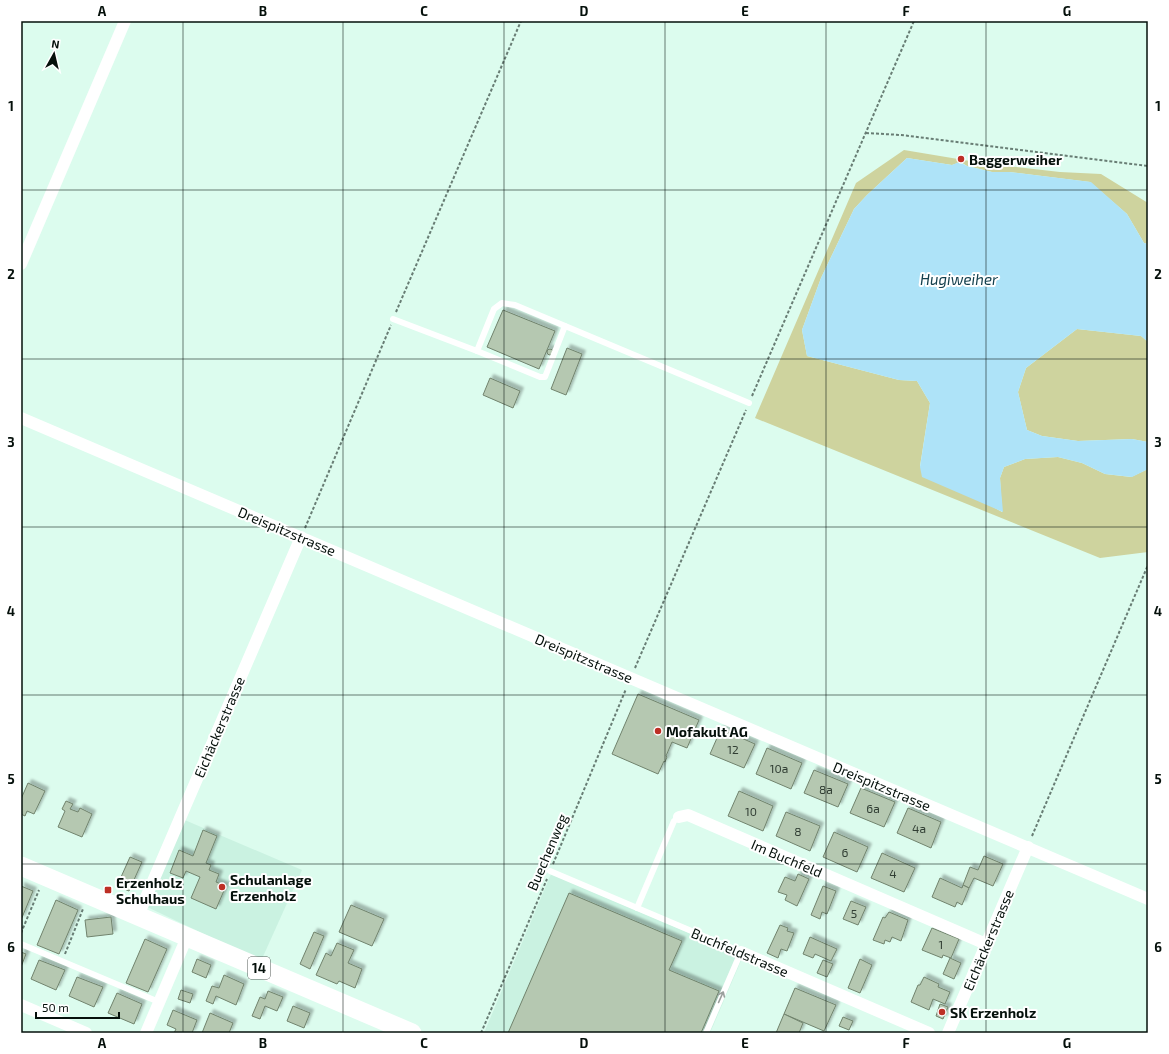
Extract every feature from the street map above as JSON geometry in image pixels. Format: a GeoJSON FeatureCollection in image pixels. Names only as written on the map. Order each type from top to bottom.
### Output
{"type":"FeatureCollection","features":[{"type":"Feature","properties":{"kind":"main road","name":"14"},"geometry":{"type":"LineString","coordinates":[[21,866],[412,1033]]}},
{"type":"Feature","properties":{"kind":"street"},"geometry":{"type":"LineString","coordinates":[[21,264],[125,21]]}},
{"type":"Feature","properties":{"kind":"street","name":"Dreispitzstrasse"},"geometry":{"type":"LineString","coordinates":[[21,418],[1148,899]]}},
{"type":"Feature","properties":{"kind":"street","name":"Eichäckerstrasse"},"geometry":{"type":"LineString","coordinates":[[138,916],[301,537]]}},
{"type":"Feature","properties":{"kind":"street","name":"Im Buchfeld"},"geometry":{"type":"LineString","coordinates":[[679,817],[688,815],[986,944]]}},
{"type":"Feature","properties":{"kind":"street","name":"Eichäckerstrasse"},"geometry":{"type":"LineString","coordinates":[[948,1033],[1028,847]]}},
{"type":"Feature","properties":{"kind":"street"},"geometry":{"type":"LineString","coordinates":[[146,1033],[187,937]]}},
{"type":"Feature","properties":{"kind":"street","name":"Buchfeldstrasse"},"geometry":{"type":"LineString","coordinates":[[741,952],[929,1033]]}},
{"type":"Feature","properties":{"kind":"street"},"geometry":{"type":"LineString","coordinates":[[21,1006],[86,1033]]}},
{"type":"Feature","properties":{"kind":"lane"},"geometry":{"type":"LineString","coordinates":[[477,351],[494,309],[502,303],[515,305],[749,403]]}},
{"type":"Feature","properties":{"kind":"lane"},"geometry":{"type":"LineString","coordinates":[[393,319],[540,377],[545,377],[565,326]]}},
{"type":"Feature","properties":{"kind":"lane","name":"Im Buchfeld"},"geometry":{"type":"LineString","coordinates":[[637,908],[674,821],[679,817]]}},
{"type":"Feature","properties":{"kind":"lane","name":"Buchfeldstrasse"},"geometry":{"type":"LineString","coordinates":[[550,871],[741,952]]}},
{"type":"Feature","properties":{"kind":"lane"},"geometry":{"type":"LineString","coordinates":[[21,944],[159,1002]]}},
{"type":"Feature","properties":{"kind":"lane"},"geometry":{"type":"LineString","coordinates":[[706,1033],[741,952]]}},
{"type":"Feature","properties":{"kind":"path"},"geometry":{"type":"LineString","coordinates":[[301,537],[521,21]]}},
{"type":"Feature","properties":{"kind":"path"},"geometry":{"type":"LineString","coordinates":[[914,21],[866,133],[902,135],[1148,166]]}},
{"type":"Feature","properties":{"kind":"path"},"geometry":{"type":"LineString","coordinates":[[1028,847],[1148,565]]}},
{"type":"Feature","properties":{"kind":"path","name":"Buechenweg"},"geometry":{"type":"LineString","coordinates":[[481,1033],[631,678]]}},
{"type":"Feature","properties":{"kind":"path"},"geometry":{"type":"LineString","coordinates":[[21,933],[42,883]]}},
{"type":"Feature","properties":{"kind":"path"},"geometry":{"type":"LineString","coordinates":[[62,961],[86,902]]}},
{"type":"Feature","properties":{"kind":"shaded area","name":"Schulanlage Erzenholz"},"geometry":{"type":"Polygon","coordinates":[[[180,818],[302,870],[261,961],[143,905],[180,818]]]}},
{"type":"Feature","properties":{"kind":"shaded area"},"geometry":{"type":"Polygon","coordinates":[[[551,874],[743,956],[710,1033],[484,1033],[551,874]]]}},
{"type":"Feature","properties":{"kind":"green space"},"geometry":{"type":"Polygon","coordinates":[[[904,150],[982,163],[1060,172],[1101,174],[1148,203],[1148,244],[1144,243],[1127,214],[1090,182],[1009,172],[992,172],[967,166],[961,162],[952,165],[907,158],[854,209],[821,278],[802,330],[807,356],[899,380],[917,381],[930,403],[920,466],[1002,512],[1000,478],[1004,467],[1025,459],[1058,457],[1082,463],[1105,474],[1131,477],[1148,469],[1148,552],[1100,558],[755,418],[856,183],[904,150]]]}},
{"type":"Feature","properties":{"kind":"green space"},"geometry":{"type":"Polygon","coordinates":[[[1077,329],[1141,336],[1148,342],[1148,442],[1132,439],[1078,441],[1042,436],[1027,430],[1018,392],[1026,368],[1077,329]]]}},
{"type":"Feature","properties":{"kind":"water","name":"Hugiweiher"},"geometry":{"type":"Polygon","coordinates":[[[907,158],[952,165],[959,162],[967,166],[992,172],[1009,172],[1091,182],[1127,214],[1144,243],[1148,244],[1148,342],[1141,336],[1077,329],[1026,368],[1018,392],[1027,430],[1042,436],[1078,441],[1132,439],[1148,442],[1148,469],[1132,477],[1105,474],[1082,463],[1058,457],[1025,459],[1004,467],[1000,478],[1003,512],[922,477],[920,467],[930,403],[917,381],[899,380],[807,356],[802,330],[821,278],[854,209],[907,158]]]}},
{"type":"Feature","properties":{"kind":"building"},"geometry":{"type":"Polygon","coordinates":[[[503,310],[555,331],[539,369],[487,347],[503,310]]]}},
{"type":"Feature","properties":{"kind":"building"},"geometry":{"type":"Polygon","coordinates":[[[567,348],[582,354],[566,395],[551,389],[567,348]]]}},
{"type":"Feature","properties":{"kind":"building"},"geometry":{"type":"Polygon","coordinates":[[[550,349],[553,352],[550,355],[547,352],[550,349]]]}},
{"type":"Feature","properties":{"kind":"building"},"geometry":{"type":"Polygon","coordinates":[[[490,378],[520,391],[513,408],[483,395],[490,378]]]}},
{"type":"Feature","properties":{"kind":"building","name":"Mofakult AG"},"geometry":{"type":"Polygon","coordinates":[[[638,694],[699,720],[687,748],[672,742],[665,762],[664,761],[658,774],[612,754],[638,694]]]}},
{"type":"Feature","properties":{"kind":"building"},"geometry":{"type":"Polygon","coordinates":[[[721,729],[755,744],[744,768],[710,754],[721,729]]]}},
{"type":"Feature","properties":{"kind":"building"},"geometry":{"type":"Polygon","coordinates":[[[767,748],[802,763],[791,789],[756,774],[767,748]]]}},
{"type":"Feature","properties":{"kind":"building"},"geometry":{"type":"Polygon","coordinates":[[[814,770],[848,784],[838,807],[804,793],[814,770]]]}},
{"type":"Feature","properties":{"kind":"building"},"geometry":{"type":"Polygon","coordinates":[[[28,783],[45,791],[34,814],[27,811],[25,816],[21,814],[21,799],[28,783]]]}},
{"type":"Feature","properties":{"kind":"building"},"geometry":{"type":"Polygon","coordinates":[[[861,788],[895,802],[884,827],[850,813],[861,788]]]}},
{"type":"Feature","properties":{"kind":"building"},"geometry":{"type":"Polygon","coordinates":[[[739,791],[773,806],[763,831],[728,816],[739,791]]]}},
{"type":"Feature","properties":{"kind":"building"},"geometry":{"type":"Polygon","coordinates":[[[66,801],[73,804],[70,809],[78,812],[80,808],[92,814],[82,837],[58,827],[65,811],[62,809],[66,801]]]}},
{"type":"Feature","properties":{"kind":"building"},"geometry":{"type":"Polygon","coordinates":[[[908,808],[941,822],[931,848],[897,833],[908,808]]]}},
{"type":"Feature","properties":{"kind":"building"},"geometry":{"type":"Polygon","coordinates":[[[786,812],[820,826],[810,851],[776,836],[786,812]]]}},
{"type":"Feature","properties":{"kind":"building"},"geometry":{"type":"Polygon","coordinates":[[[203,830],[217,836],[206,863],[211,865],[209,870],[219,874],[216,882],[226,886],[216,909],[191,898],[200,877],[186,871],[183,878],[170,873],[179,850],[193,856],[203,830]]]}},
{"type":"Feature","properties":{"kind":"building"},"geometry":{"type":"Polygon","coordinates":[[[834,832],[868,847],[857,872],[823,857],[834,832]]]}},
{"type":"Feature","properties":{"kind":"building"},"geometry":{"type":"Polygon","coordinates":[[[882,853],[915,868],[904,892],[871,878],[882,853]]]}},
{"type":"Feature","properties":{"kind":"building"},"geometry":{"type":"Polygon","coordinates":[[[984,856],[1003,864],[993,886],[974,878],[969,888],[963,885],[970,867],[978,870],[984,856]]]}},
{"type":"Feature","properties":{"kind":"building"},"geometry":{"type":"Polygon","coordinates":[[[130,857],[142,862],[129,891],[117,886],[130,857]]]}},
{"type":"Feature","properties":{"kind":"building"},"geometry":{"type":"Polygon","coordinates":[[[798,874],[809,879],[797,906],[785,900],[787,895],[778,892],[785,877],[795,881],[798,874]]]}},
{"type":"Feature","properties":{"kind":"building"},"geometry":{"type":"Polygon","coordinates":[[[940,878],[962,888],[963,885],[969,888],[962,905],[957,902],[955,907],[932,897],[940,878]]]}},
{"type":"Feature","properties":{"kind":"building"},"geometry":{"type":"Polygon","coordinates":[[[21,886],[33,891],[21,920],[21,886]]]}},
{"type":"Feature","properties":{"kind":"building"},"geometry":{"type":"Polygon","coordinates":[[[823,886],[836,891],[827,914],[822,912],[820,919],[811,915],[823,886]]]}},
{"type":"Feature","properties":{"kind":"building"},"geometry":{"type":"Polygon","coordinates":[[[569,893],[682,941],[669,970],[719,991],[701,1033],[508,1033],[569,893]]]}},
{"type":"Feature","properties":{"kind":"building"},"geometry":{"type":"Polygon","coordinates":[[[56,900],[78,910],[59,954],[37,945],[56,900]]]}},
{"type":"Feature","properties":{"kind":"building"},"geometry":{"type":"Polygon","coordinates":[[[851,901],[866,907],[858,925],[843,919],[851,901]]]}},
{"type":"Feature","properties":{"kind":"building"},"geometry":{"type":"Polygon","coordinates":[[[351,905],[384,919],[372,946],[339,932],[351,905]]]}},
{"type":"Feature","properties":{"kind":"building"},"geometry":{"type":"Polygon","coordinates":[[[889,912],[908,920],[901,941],[892,937],[890,942],[885,940],[884,944],[873,940],[883,917],[885,918],[889,912]]]}},
{"type":"Feature","properties":{"kind":"building"},"geometry":{"type":"Polygon","coordinates":[[[111,917],[113,934],[87,937],[85,920],[111,917]]]}},
{"type":"Feature","properties":{"kind":"building"},"geometry":{"type":"Polygon","coordinates":[[[780,925],[788,928],[787,931],[794,933],[787,951],[781,949],[778,958],[767,953],[780,925]]]}},
{"type":"Feature","properties":{"kind":"building"},"geometry":{"type":"Polygon","coordinates":[[[932,928],[959,939],[951,958],[943,955],[942,958],[922,950],[932,928]]]}},
{"type":"Feature","properties":{"kind":"building"},"geometry":{"type":"Polygon","coordinates":[[[314,932],[324,936],[310,969],[300,964],[314,932]]]}},
{"type":"Feature","properties":{"kind":"building"},"geometry":{"type":"Polygon","coordinates":[[[810,937],[837,949],[831,961],[815,954],[813,958],[803,954],[810,937]]]}},
{"type":"Feature","properties":{"kind":"building"},"geometry":{"type":"Polygon","coordinates":[[[145,939],[167,949],[148,992],[126,983],[145,939]]]}},
{"type":"Feature","properties":{"kind":"building"},"geometry":{"type":"Polygon","coordinates":[[[337,943],[354,950],[348,963],[362,969],[355,988],[339,981],[337,984],[316,975],[326,953],[331,956],[337,943]]]}},
{"type":"Feature","properties":{"kind":"building"},"geometry":{"type":"Polygon","coordinates":[[[21,952],[26,954],[21,967],[21,952]]]}},
{"type":"Feature","properties":{"kind":"building"},"geometry":{"type":"Polygon","coordinates":[[[950,958],[961,963],[954,979],[943,974],[950,958]]]}},
{"type":"Feature","properties":{"kind":"building"},"geometry":{"type":"Polygon","coordinates":[[[197,959],[211,965],[206,978],[192,972],[197,959]]]}},
{"type":"Feature","properties":{"kind":"building"},"geometry":{"type":"Polygon","coordinates":[[[860,959],[872,965],[860,993],[848,988],[860,959]]]}},
{"type":"Feature","properties":{"kind":"building"},"geometry":{"type":"Polygon","coordinates":[[[39,960],[65,970],[56,990],[31,979],[39,960]]]}},
{"type":"Feature","properties":{"kind":"building"},"geometry":{"type":"Polygon","coordinates":[[[823,960],[833,964],[827,977],[817,973],[823,960]]]}},
{"type":"Feature","properties":{"kind":"building"},"geometry":{"type":"Polygon","coordinates":[[[224,975],[244,984],[236,1005],[216,996],[213,1004],[206,1001],[212,986],[219,988],[224,975]]]}},
{"type":"Feature","properties":{"kind":"building"},"geometry":{"type":"Polygon","coordinates":[[[77,977],[103,987],[94,1007],[69,996],[77,977]]]}},
{"type":"Feature","properties":{"kind":"building"},"geometry":{"type":"Polygon","coordinates":[[[924,977],[939,984],[938,987],[950,992],[945,1004],[933,999],[929,1010],[911,1002],[918,985],[920,985],[924,977]]]}},
{"type":"Feature","properties":{"kind":"building"},"geometry":{"type":"Polygon","coordinates":[[[795,988],[836,1005],[824,1031],[784,1014],[795,988]]]}},
{"type":"Feature","properties":{"kind":"building"},"geometry":{"type":"Polygon","coordinates":[[[181,990],[193,994],[190,1003],[178,999],[181,990]]]}},
{"type":"Feature","properties":{"kind":"building"},"geometry":{"type":"Polygon","coordinates":[[[268,991],[283,997],[277,1011],[265,1006],[260,1019],[252,1016],[260,997],[265,999],[268,991]]]}},
{"type":"Feature","properties":{"kind":"building"},"geometry":{"type":"Polygon","coordinates":[[[117,993],[142,1004],[134,1024],[108,1013],[117,993]]]}},
{"type":"Feature","properties":{"kind":"building","name":"SK Erzenholz"},"geometry":{"type":"Polygon","coordinates":[[[940,1004],[948,1007],[943,1019],[936,1016],[940,1004]]]}},
{"type":"Feature","properties":{"kind":"building"},"geometry":{"type":"Polygon","coordinates":[[[293,1006],[310,1013],[304,1028],[287,1021],[293,1006]]]}},
{"type":"Feature","properties":{"kind":"building"},"geometry":{"type":"Polygon","coordinates":[[[173,1010],[197,1020],[192,1033],[174,1033],[176,1029],[167,1025],[173,1010]]]}},
{"type":"Feature","properties":{"kind":"building"},"geometry":{"type":"Polygon","coordinates":[[[210,1013],[233,1023],[229,1033],[202,1033],[210,1013]]]}},
{"type":"Feature","properties":{"kind":"building"},"geometry":{"type":"Polygon","coordinates":[[[784,1014],[803,1023],[799,1033],[776,1033],[784,1014]]]}},
{"type":"Feature","properties":{"kind":"building"},"geometry":{"type":"Polygon","coordinates":[[[843,1017],[853,1021],[849,1030],[839,1026],[843,1017]]]}},
{"type":"Feature","properties":{"kind":"place","name":"Baggerweiher"},"geometry":{"type":"Point","coordinates":[961,159]}},
{"type":"Feature","properties":{"kind":"place","name":"Mofakult AG"},"geometry":{"type":"Point","coordinates":[658,731]}},
{"type":"Feature","properties":{"kind":"place","name":"Schulanlage Erzenholz"},"geometry":{"type":"Point","coordinates":[222,887]}},
{"type":"Feature","properties":{"kind":"place","name":"Erzenholz Schulhaus"},"geometry":{"type":"Point","coordinates":[108,890]}},
{"type":"Feature","properties":{"kind":"place","name":"SK Erzenholz"},"geometry":{"type":"Point","coordinates":[942,1012]}}]}
